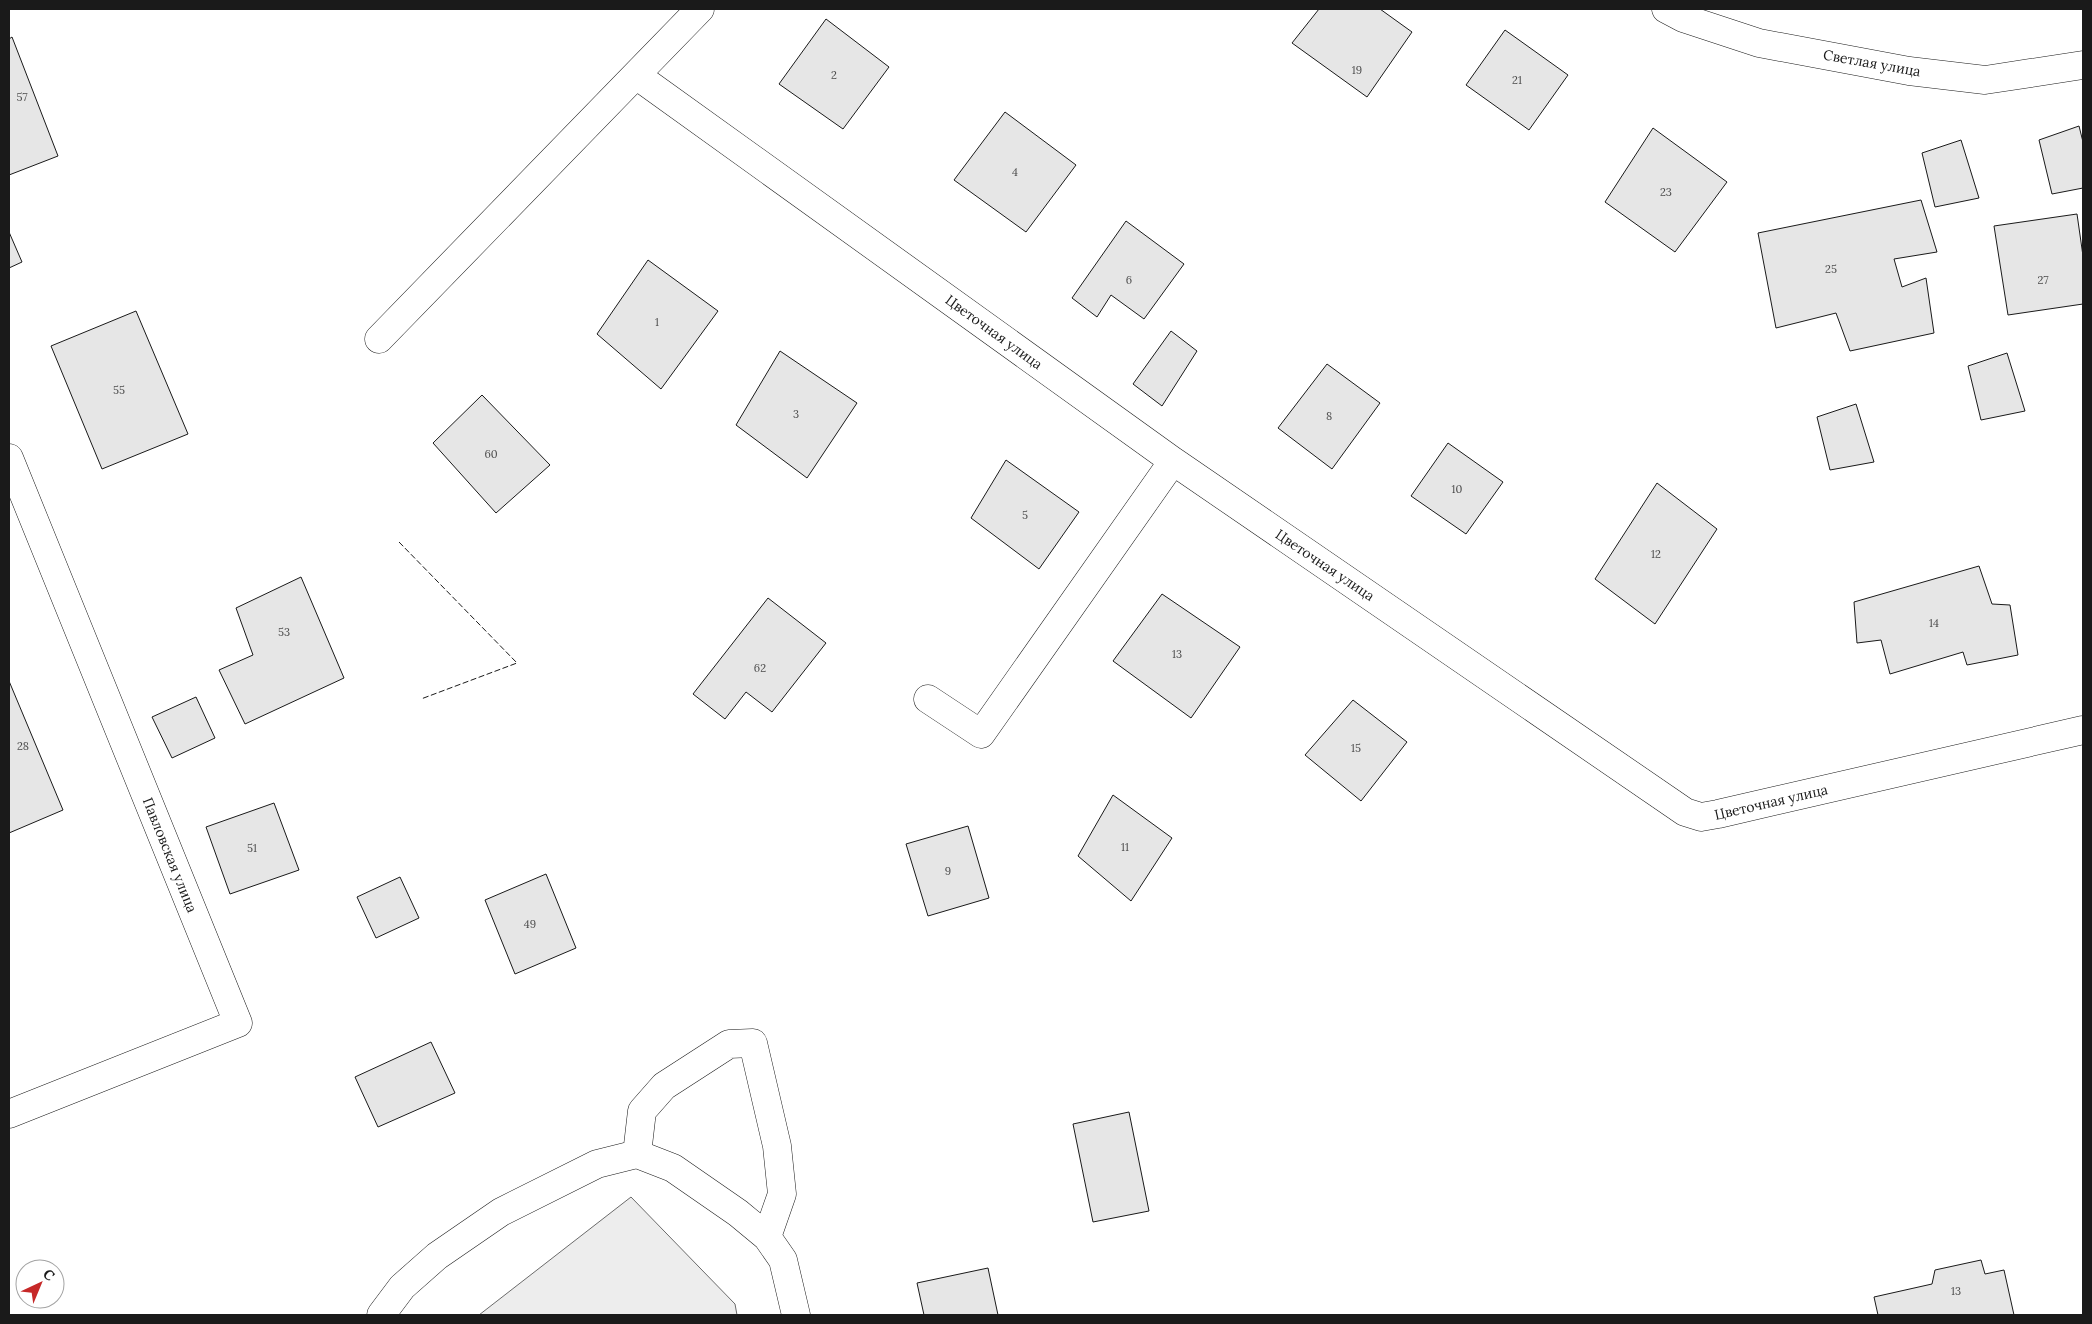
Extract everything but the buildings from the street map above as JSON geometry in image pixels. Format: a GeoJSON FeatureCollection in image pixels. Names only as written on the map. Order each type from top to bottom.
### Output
{"type":"FeatureCollection","features":[{"type":"Feature","properties":{"kind":"street"},"geometry":{"type":"LineString","coordinates":[[379,339],[700,9]]}},
{"type":"Feature","properties":{"kind":"street","name":"Светлая улица"},"geometry":{"type":"LineString","coordinates":[[1666,9],[1683,18],[1759,43],[1909,71],[1985,80],[2083,65]]}},
{"type":"Feature","properties":{"kind":"street","name":"Цветочная улица"},"geometry":{"type":"LineString","coordinates":[[636,75],[1173,461],[1685,812],[1701,817],[1718,814],[2083,730]]}},
{"type":"Feature","properties":{"kind":"street","name":"Павловская улица"},"geometry":{"type":"LineString","coordinates":[[9,458],[238,1023],[9,1114]]}},
{"type":"Feature","properties":{"kind":"street"},"geometry":{"type":"LineString","coordinates":[[928,699],[981,734],[1173,461]]}},
{"type":"Feature","properties":{"kind":"street"},"geometry":{"type":"LineString","coordinates":[[637,1154],[642,1111],[664,1086],[730,1044],[753,1043],[777,1146],[782,1194],[767,1237]]}},
{"type":"Feature","properties":{"kind":"street"},"geometry":{"type":"LineString","coordinates":[[381,1315],[402,1287],[437,1256],[501,1212],[597,1164],[637,1154],[673,1168],[738,1213],[767,1237],[784,1260],[796,1315]]}},
{"type":"Feature","properties":{"kind":"shaded area"},"geometry":{"type":"Polygon","coordinates":[[[631,1197],[735,1304],[737,1315],[479,1315],[631,1197]]]}},
{"type":"Feature","properties":{"kind":"fence"},"geometry":{"type":"LineString","coordinates":[[399,542],[517,663],[421,699]]}}]}
